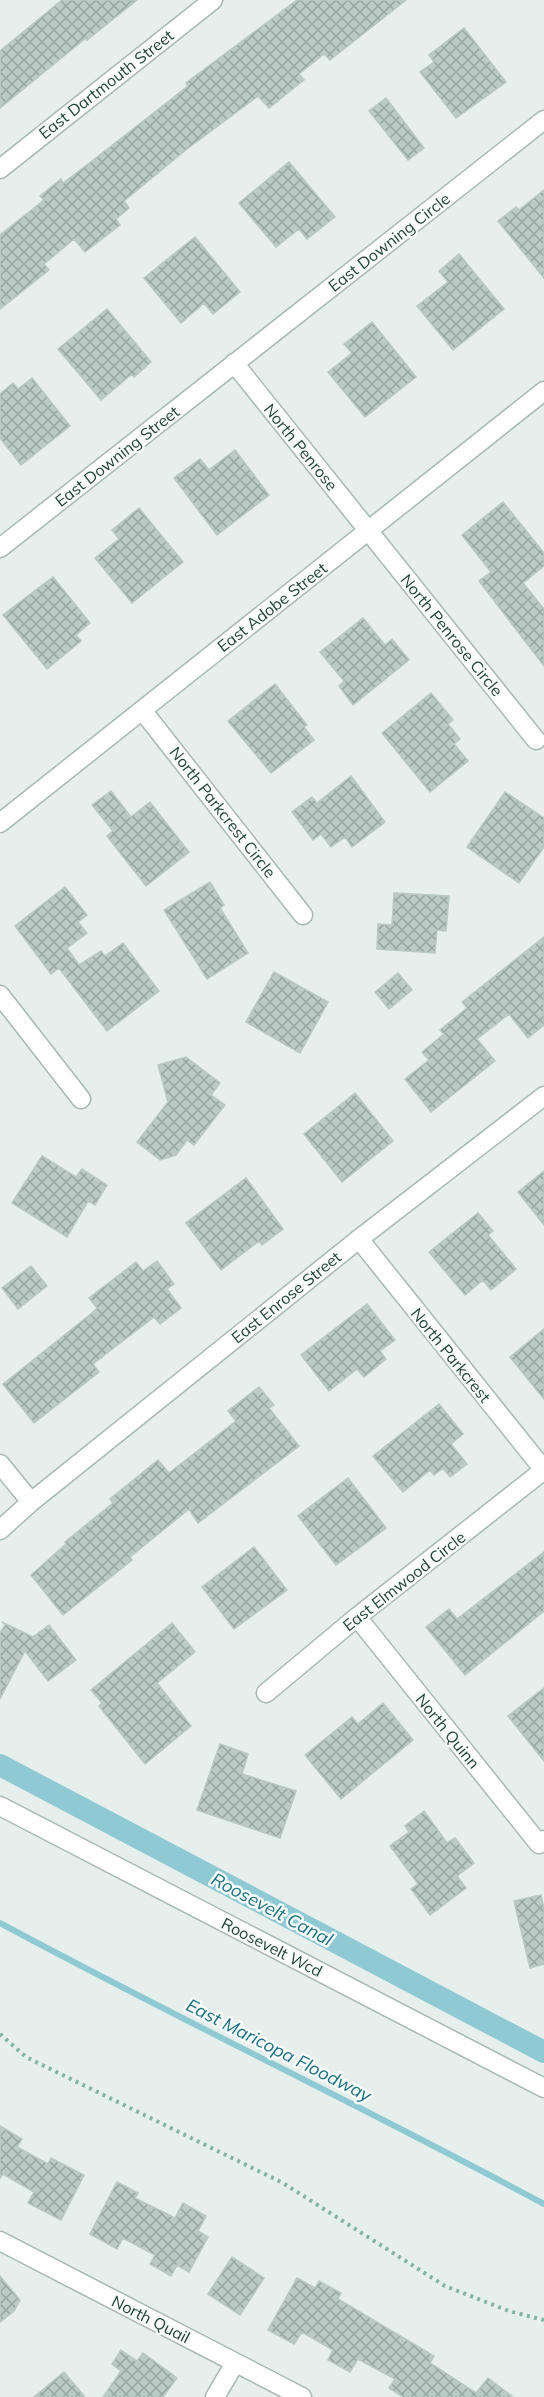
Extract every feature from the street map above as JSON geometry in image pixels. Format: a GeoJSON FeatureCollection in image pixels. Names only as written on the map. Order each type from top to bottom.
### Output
{"type":"FeatureCollection","features":[{"type":"Feature","properties":{"kind":"street","name":"East Dartmouth Street"},"geometry":{"type":"LineString","coordinates":[[0,169],[213,0]]}},
{"type":"Feature","properties":{"kind":"street","name":"East Downing Circle"},"geometry":{"type":"LineString","coordinates":[[234,363],[544,120]]}},
{"type":"Feature","properties":{"kind":"street","name":"North Penrose"},"geometry":{"type":"LineString","coordinates":[[234,363],[368,530]]}},
{"type":"Feature","properties":{"kind":"street","name":"East Downing Street"},"geometry":{"type":"LineString","coordinates":[[0,548],[234,363]]}},
{"type":"Feature","properties":{"kind":"street","name":"East Adobe Street"},"geometry":{"type":"LineString","coordinates":[[0,823],[544,391]]}},
{"type":"Feature","properties":{"kind":"street","name":"North Penrose Circle"},"geometry":{"type":"LineString","coordinates":[[368,530],[536,740]]}},
{"type":"Feature","properties":{"kind":"street","name":"North Parkcrest Circle"},"geometry":{"type":"LineString","coordinates":[[142,710],[303,915]]}},
{"type":"Feature","properties":{"kind":"street"},"geometry":{"type":"LineString","coordinates":[[0,995],[81,1098]]}},
{"type":"Feature","properties":{"kind":"street","name":"East Enrose Street"},"geometry":{"type":"LineString","coordinates":[[0,1530],[31,1502],[359,1239],[544,1096]]}},
{"type":"Feature","properties":{"kind":"street","name":"North Parkcrest"},"geometry":{"type":"LineString","coordinates":[[359,1239],[544,1470]]}},
{"type":"Feature","properties":{"kind":"street"},"geometry":{"type":"LineString","coordinates":[[0,1464],[31,1502]]}},
{"type":"Feature","properties":{"kind":"street","name":"East Elmwood Circle"},"geometry":{"type":"LineString","coordinates":[[266,1693],[357,1617],[544,1470]]}},
{"type":"Feature","properties":{"kind":"street","name":"North Quinn"},"geometry":{"type":"LineString","coordinates":[[357,1617],[541,1842]]}},
{"type":"Feature","properties":{"kind":"street","name":"Roosevelt Wcd"},"geometry":{"type":"LineString","coordinates":[[0,1806],[544,2088]]}},
{"type":"Feature","properties":{"kind":"street","name":"North Quail"},"geometry":{"type":"LineString","coordinates":[[0,2241],[302,2397]]}},
{"type":"Feature","properties":{"kind":"street"},"geometry":{"type":"LineString","coordinates":[[215,2397],[235,2363]]}},
{"type":"Feature","properties":{"kind":"path"},"geometry":{"type":"LineString","coordinates":[[0,2034],[26,2057],[283,2183],[445,2286],[509,2311],[544,2320]]}},
{"type":"Feature","properties":{"kind":"building"},"geometry":{"type":"Polygon","coordinates":[[[62,0],[137,0],[0,108],[0,51],[62,0]]]}},
{"type":"Feature","properties":{"kind":"building"},"geometry":{"type":"Polygon","coordinates":[[[297,0],[406,0],[330,60],[324,54],[299,74],[304,80],[269,108],[258,96],[187,149],[124,201],[129,208],[116,219],[120,225],[85,252],[74,239],[44,264],[49,270],[0,309],[0,235],[44,200],[40,196],[61,179],[63,183],[188,86],[186,83],[297,0]]]}},
{"type":"Feature","properties":{"kind":"building"},"geometry":{"type":"Polygon","coordinates":[[[464,28],[506,82],[456,118],[420,72],[434,62],[429,55],[464,28]]]}},
{"type":"Feature","properties":{"kind":"building"},"geometry":{"type":"Polygon","coordinates":[[[386,98],[424,148],[408,160],[369,111],[386,98]]]}},
{"type":"Feature","properties":{"kind":"building"},"geometry":{"type":"Polygon","coordinates":[[[289,162],[335,217],[307,239],[299,229],[276,247],[239,203],[289,162]]]}},
{"type":"Feature","properties":{"kind":"building"},"geometry":{"type":"Polygon","coordinates":[[[544,190],[544,278],[498,221],[516,207],[519,210],[544,190]]]}},
{"type":"Feature","properties":{"kind":"building"},"geometry":{"type":"Polygon","coordinates":[[[195,237],[240,292],[213,314],[204,303],[181,323],[144,278],[195,237]]]}},
{"type":"Feature","properties":{"kind":"building"},"geometry":{"type":"Polygon","coordinates":[[[459,254],[504,309],[453,350],[417,306],[448,282],[439,271],[459,254]]]}},
{"type":"Feature","properties":{"kind":"building"},"geometry":{"type":"Polygon","coordinates":[[[107,309],[151,362],[134,377],[132,374],[101,400],[58,349],[107,309]]]}},
{"type":"Feature","properties":{"kind":"building"},"geometry":{"type":"Polygon","coordinates":[[[372,322],[416,377],[365,417],[328,372],[352,353],[344,344],[372,322]]]}},
{"type":"Feature","properties":{"kind":"building"},"geometry":{"type":"Polygon","coordinates":[[[32,378],[70,426],[21,465],[0,438],[0,394],[13,383],[18,389],[32,378]]]}},
{"type":"Feature","properties":{"kind":"building"},"geometry":{"type":"Polygon","coordinates":[[[235,450],[269,495],[217,535],[174,478],[200,459],[209,470],[235,450]]]}},
{"type":"Feature","properties":{"kind":"building"},"geometry":{"type":"Polygon","coordinates":[[[503,502],[544,553],[544,566],[523,583],[544,609],[544,666],[479,581],[491,572],[462,535],[503,502]]]}},
{"type":"Feature","properties":{"kind":"building"},"geometry":{"type":"Polygon","coordinates":[[[139,508],[183,562],[132,603],[95,558],[119,539],[112,530],[139,508]]]}},
{"type":"Feature","properties":{"kind":"building"},"geometry":{"type":"Polygon","coordinates":[[[53,577],[90,623],[76,635],[81,641],[47,669],[3,615],[53,577]]]}},
{"type":"Feature","properties":{"kind":"building"},"geometry":{"type":"Polygon","coordinates":[[[363,618],[385,645],[392,639],[409,660],[353,705],[339,686],[344,681],[320,652],[363,618]]]}},
{"type":"Feature","properties":{"kind":"building"},"geometry":{"type":"Polygon","coordinates":[[[275,684],[307,725],[304,727],[314,740],[271,773],[228,721],[275,684]]]}},
{"type":"Feature","properties":{"kind":"building"},"geometry":{"type":"Polygon","coordinates":[[[431,693],[453,720],[448,724],[460,739],[454,744],[468,761],[430,792],[382,733],[431,693]]]}},
{"type":"Feature","properties":{"kind":"building"},"geometry":{"type":"Polygon","coordinates":[[[351,776],[385,822],[352,847],[345,837],[331,847],[321,834],[313,840],[292,812],[312,797],[317,803],[351,776]]]}},
{"type":"Feature","properties":{"kind":"building"},"geometry":{"type":"Polygon","coordinates":[[[111,791],[131,817],[150,802],[189,852],[146,886],[107,836],[113,831],[92,805],[111,791]]]}},
{"type":"Feature","properties":{"kind":"building"},"geometry":{"type":"Polygon","coordinates":[[[505,792],[544,818],[544,847],[519,883],[467,847],[505,792]]]}},
{"type":"Feature","properties":{"kind":"building"},"geometry":{"type":"Polygon","coordinates":[[[210,882],[224,905],[220,908],[248,953],[207,979],[164,910],[210,882]]]}},
{"type":"Feature","properties":{"kind":"building"},"geometry":{"type":"Polygon","coordinates":[[[65,887],[87,915],[78,922],[87,933],[67,948],[79,965],[101,951],[105,956],[123,943],[159,991],[107,1031],[59,968],[51,974],[15,926],[65,887]]]}},
{"type":"Feature","properties":{"kind":"building"},"geometry":{"type":"Polygon","coordinates":[[[394,893],[449,896],[446,931],[437,930],[435,953],[377,949],[378,924],[392,925],[394,893]]]}},
{"type":"Feature","properties":{"kind":"building"},"geometry":{"type":"Polygon","coordinates":[[[544,937],[544,1025],[528,1038],[509,1014],[477,1039],[495,1061],[431,1112],[405,1079],[429,1060],[422,1052],[444,1034],[440,1030],[467,1008],[462,1002],[544,937]]]}},
{"type":"Feature","properties":{"kind":"building"},"geometry":{"type":"Polygon","coordinates":[[[274,972],[328,1002],[300,1053],[246,1022],[274,972]]]}},
{"type":"Feature","properties":{"kind":"building"},"geometry":{"type":"Polygon","coordinates":[[[398,973],[412,990],[389,1009],[375,992],[398,973]]]}},
{"type":"Feature","properties":{"kind":"building"},"geometry":{"type":"Polygon","coordinates":[[[186,1057],[220,1083],[211,1095],[225,1105],[194,1145],[187,1140],[176,1155],[160,1160],[137,1142],[168,1102],[158,1065],[186,1057]]]}},
{"type":"Feature","properties":{"kind":"building"},"geometry":{"type":"Polygon","coordinates":[[[355,1093],[393,1141],[342,1182],[304,1134],[355,1093]]]}},
{"type":"Feature","properties":{"kind":"building"},"geometry":{"type":"Polygon","coordinates":[[[42,1156],[76,1177],[82,1169],[107,1185],[95,1205],[88,1201],[67,1237],[12,1203],[42,1156]]]}},
{"type":"Feature","properties":{"kind":"building"},"geometry":{"type":"Polygon","coordinates":[[[544,1171],[544,1225],[518,1192],[544,1171]]]}},
{"type":"Feature","properties":{"kind":"building"},"geometry":{"type":"Polygon","coordinates":[[[246,1178],[283,1229],[262,1245],[259,1241],[221,1270],[186,1223],[246,1178]]]}},
{"type":"Feature","properties":{"kind":"building"},"geometry":{"type":"Polygon","coordinates":[[[478,1213],[493,1231],[488,1235],[516,1269],[491,1290],[483,1280],[465,1295],[429,1252],[478,1213]]]}},
{"type":"Feature","properties":{"kind":"building"},"geometry":{"type":"Polygon","coordinates":[[[157,1261],[174,1284],[167,1289],[181,1308],[160,1324],[154,1317],[93,1364],[99,1372],[34,1423],[3,1384],[97,1308],[89,1298],[136,1262],[143,1271],[157,1261]]]}},
{"type":"Feature","properties":{"kind":"building"},"geometry":{"type":"Polygon","coordinates":[[[31,1266],[47,1286],[18,1309],[2,1288],[31,1266]]]}},
{"type":"Feature","properties":{"kind":"building"},"geometry":{"type":"Polygon","coordinates":[[[367,1304],[395,1340],[380,1351],[386,1359],[364,1377],[357,1369],[329,1391],[301,1355],[367,1304]]]}},
{"type":"Feature","properties":{"kind":"building"},"geometry":{"type":"Polygon","coordinates":[[[544,1329],[544,1399],[510,1357],[544,1329]]]}},
{"type":"Feature","properties":{"kind":"building"},"geometry":{"type":"Polygon","coordinates":[[[259,1387],[274,1405],[269,1408],[299,1446],[198,1523],[189,1509],[130,1557],[132,1560],[63,1615],[31,1575],[66,1544],[65,1542],[113,1503],[110,1499],[158,1460],[169,1473],[236,1421],[228,1411],[259,1387]]]}},
{"type":"Feature","properties":{"kind":"building"},"geometry":{"type":"Polygon","coordinates":[[[439,1404],[463,1434],[451,1444],[467,1464],[450,1477],[443,1468],[434,1475],[430,1470],[403,1492],[373,1456],[439,1404]]]}},
{"type":"Feature","properties":{"kind":"building"},"geometry":{"type":"Polygon","coordinates":[[[348,1478],[386,1528],[336,1565],[298,1516],[348,1478]]]}},
{"type":"Feature","properties":{"kind":"building"},"geometry":{"type":"Polygon","coordinates":[[[254,1547],[287,1590],[234,1629],[202,1587],[254,1547]]]}},
{"type":"Feature","properties":{"kind":"building"},"geometry":{"type":"Polygon","coordinates":[[[544,1552],[544,1611],[465,1675],[426,1627],[449,1609],[457,1619],[544,1552]]]}},
{"type":"Feature","properties":{"kind":"building"},"geometry":{"type":"Polygon","coordinates":[[[2,1622],[33,1637],[49,1625],[76,1660],[48,1681],[25,1651],[0,1699],[0,1633],[5,1625],[2,1622]]]}},
{"type":"Feature","properties":{"kind":"building"},"geometry":{"type":"Polygon","coordinates":[[[172,1623],[195,1652],[157,1683],[191,1726],[145,1764],[99,1706],[102,1703],[91,1690],[172,1623]]]}},
{"type":"Feature","properties":{"kind":"building"},"geometry":{"type":"Polygon","coordinates":[[[544,1688],[544,1761],[508,1716],[544,1688]]]}},
{"type":"Feature","properties":{"kind":"building"},"geometry":{"type":"Polygon","coordinates":[[[383,1703],[413,1740],[341,1799],[305,1755],[352,1717],[358,1724],[383,1703]]]}},
{"type":"Feature","properties":{"kind":"building"},"geometry":{"type":"Polygon","coordinates":[[[220,1744],[248,1754],[242,1774],[296,1791],[280,1838],[197,1810],[220,1744]]]}},
{"type":"Feature","properties":{"kind":"building"},"geometry":{"type":"Polygon","coordinates":[[[424,1811],[447,1843],[455,1838],[474,1863],[457,1876],[466,1888],[430,1915],[411,1889],[418,1884],[390,1846],[409,1832],[405,1826],[424,1811]]]}},
{"type":"Feature","properties":{"kind":"building"},"geometry":{"type":"Polygon","coordinates":[[[541,1895],[544,1908],[544,1964],[530,1968],[514,1901],[541,1895]]]}},
{"type":"Feature","properties":{"kind":"building"},"geometry":{"type":"Polygon","coordinates":[[[0,2126],[22,2139],[17,2147],[48,2164],[51,2158],[84,2175],[61,2220],[28,2203],[34,2192],[3,2174],[0,2178],[0,2126]]]}},
{"type":"Feature","properties":{"kind":"building"},"geometry":{"type":"Polygon","coordinates":[[[117,2182],[138,2193],[135,2198],[175,2218],[183,2203],[206,2216],[198,2231],[208,2237],[189,2272],[177,2265],[171,2276],[150,2264],[155,2255],[123,2238],[117,2249],[90,2234],[117,2182]]]}},
{"type":"Feature","properties":{"kind":"building"},"geometry":{"type":"Polygon","coordinates":[[[232,2257],[264,2278],[240,2315],[208,2294],[232,2257]]]}},
{"type":"Feature","properties":{"kind":"building"},"geometry":{"type":"Polygon","coordinates":[[[0,2276],[20,2300],[14,2311],[0,2322],[0,2276]]]}},
{"type":"Feature","properties":{"kind":"building"},"geometry":{"type":"Polygon","coordinates":[[[297,2278],[315,2288],[319,2281],[341,2293],[338,2299],[434,2356],[430,2363],[476,2393],[488,2378],[513,2397],[403,2397],[389,2388],[395,2379],[358,2359],[350,2372],[328,2360],[333,2350],[302,2332],[294,2344],[268,2330],[297,2278]]]}},
{"type":"Feature","properties":{"kind":"building"},"geometry":{"type":"Polygon","coordinates":[[[121,2350],[137,2361],[143,2353],[177,2378],[163,2397],[103,2397],[121,2371],[112,2364],[121,2350]]]}},
{"type":"Feature","properties":{"kind":"building"},"geometry":{"type":"Polygon","coordinates":[[[64,2372],[85,2397],[34,2397],[64,2372]]]}},
{"type":"Feature","properties":{"kind":"waterway","name":"Roosevelt Canal"},"geometry":{"type":"LineString","coordinates":[[0,1765],[544,2052]]}},
{"type":"Feature","properties":{"kind":"waterway","name":"East Maricopa Floodway"},"geometry":{"type":"LineString","coordinates":[[0,1923],[544,2204]]}}]}
